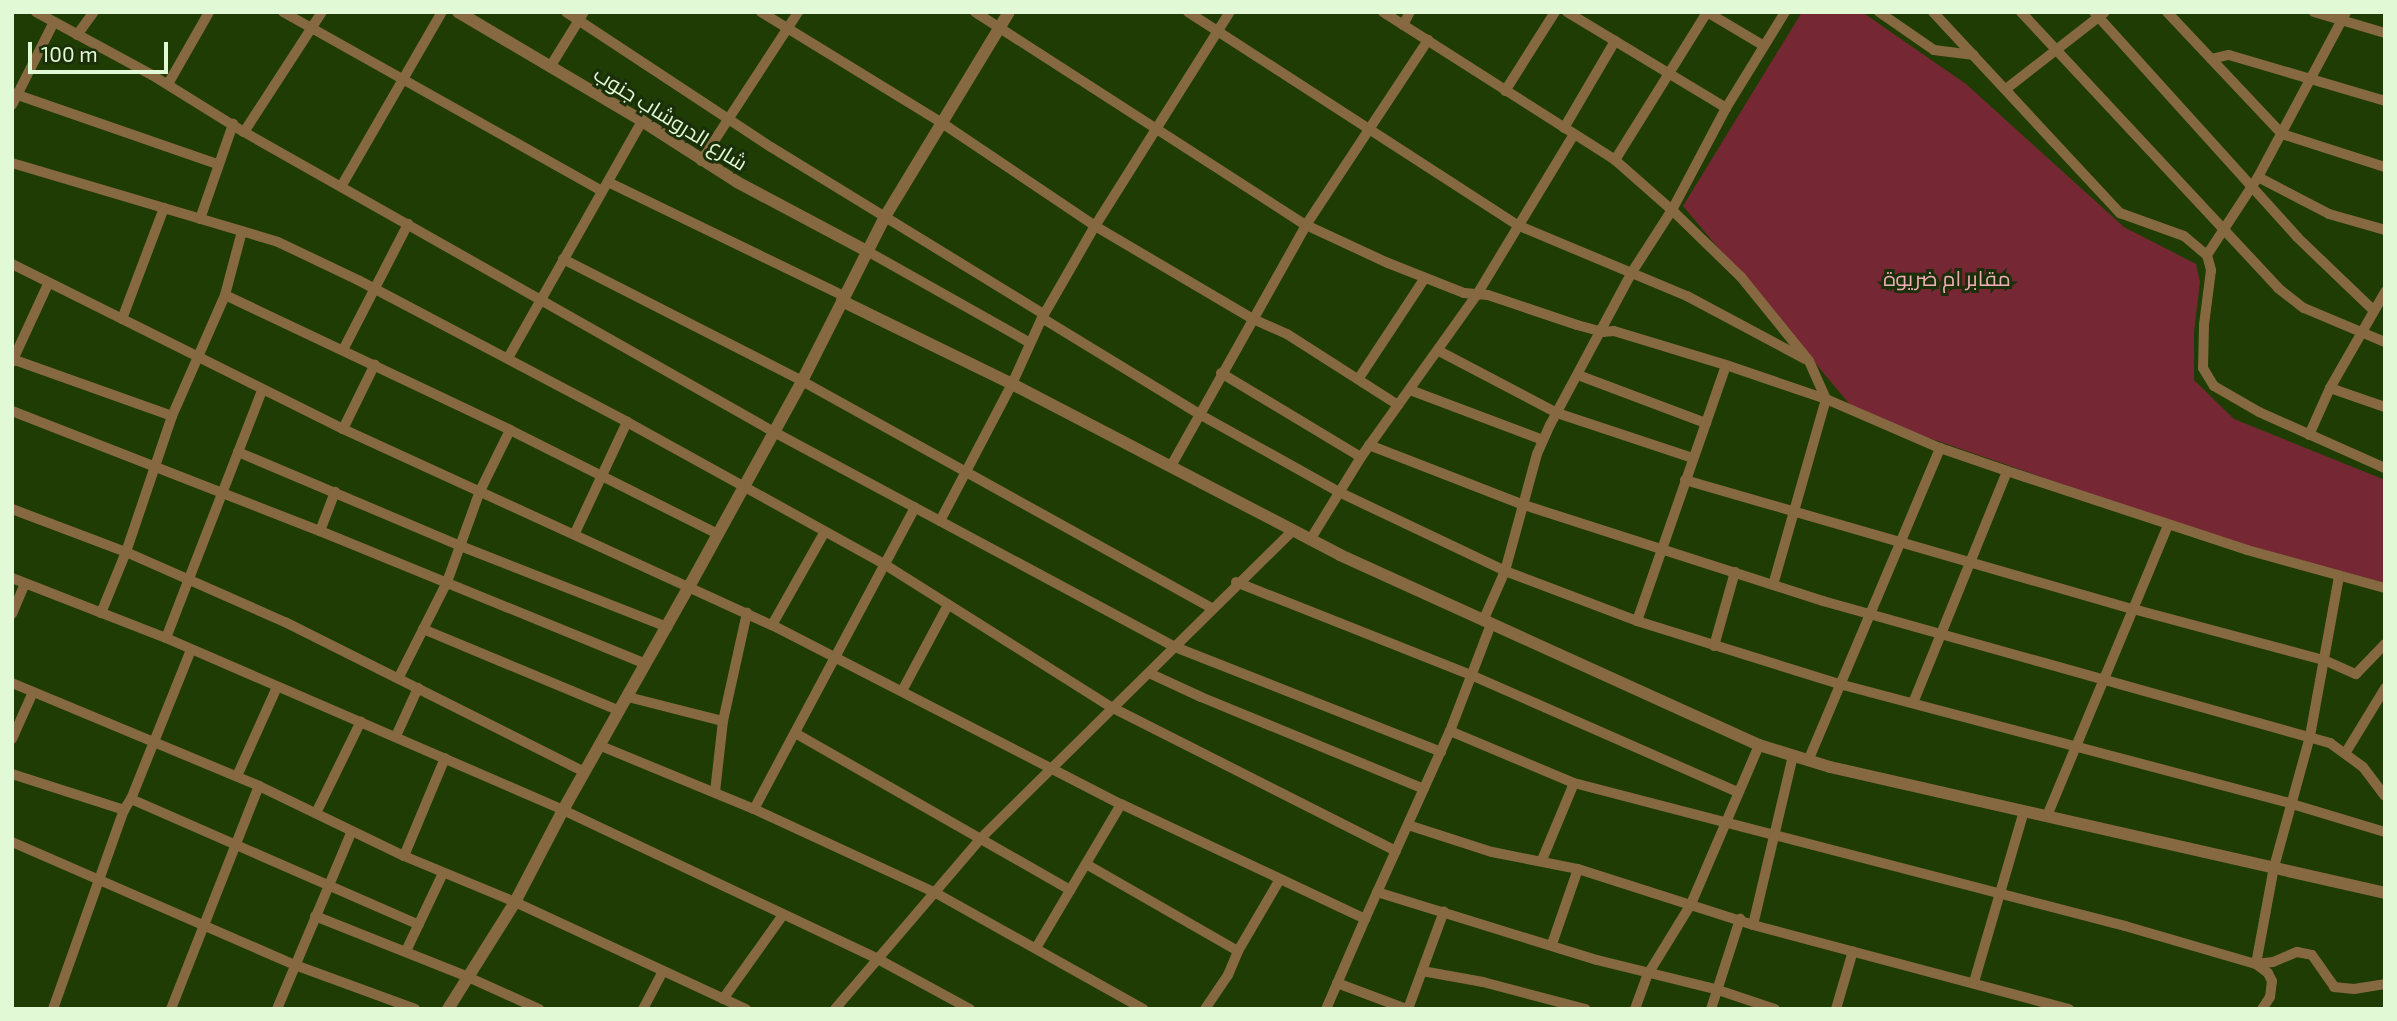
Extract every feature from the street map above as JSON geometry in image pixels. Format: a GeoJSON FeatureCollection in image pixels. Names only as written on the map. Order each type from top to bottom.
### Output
{"type":"FeatureCollection","features":[{"type":"Feature","properties":{"kind":"street"},"geometry":{"type":"LineString","coordinates":[[36,12],[168,84],[244,132],[774,432],[1175,647],[1441,752]]}},
{"type":"Feature","properties":{"kind":"street"},"geometry":{"type":"LineString","coordinates":[[76,34],[93,12]]}},
{"type":"Feature","properties":{"kind":"street"},"geometry":{"type":"LineString","coordinates":[[168,84],[209,12]]}},
{"type":"Feature","properties":{"kind":"street"},"geometry":{"type":"LineString","coordinates":[[283,12],[605,186],[843,299],[1171,466],[1291,531],[1759,745],[1808,761],[2185,850],[2385,893]]}},
{"type":"Feature","properties":{"kind":"street"},"geometry":{"type":"LineString","coordinates":[[244,132],[322,12]]}},
{"type":"Feature","properties":{"kind":"street"},"geometry":{"type":"LineString","coordinates":[[342,186],[442,12]]}},
{"type":"Feature","properties":{"kind":"street","name":"شارع الدروشاب جنوب"},"geometry":{"type":"LineString","coordinates":[[457,12],[642,121],[701,161],[867,251]]}},
{"type":"Feature","properties":{"kind":"street"},"geometry":{"type":"LineString","coordinates":[[566,12],[582,16],[729,119],[886,215],[1199,414],[1341,493],[1505,570],[1637,621],[1843,685],[2292,804],[2385,832]]}},
{"type":"Feature","properties":{"kind":"street"},"geometry":{"type":"LineString","coordinates":[[761,12],[942,123],[1095,226],[1253,319],[1275,327],[1398,405]]}},
{"type":"Feature","properties":{"kind":"street"},"geometry":{"type":"LineString","coordinates":[[701,161],[798,12]]}},
{"type":"Feature","properties":{"kind":"street"},"geometry":{"type":"LineString","coordinates":[[975,12],[1306,225],[1425,278],[1476,296],[1488,295],[1726,366],[1826,399],[1940,448],[2007,471],[2168,525],[2385,588]]}},
{"type":"Feature","properties":{"kind":"street"},"geometry":{"type":"LineString","coordinates":[[448,1009],[515,902],[563,810],[744,488],[886,215],[1009,12]]}},
{"type":"Feature","properties":{"kind":"street"},"geometry":{"type":"LineString","coordinates":[[1188,12],[1517,225],[1696,300],[1809,361]]}},
{"type":"Feature","properties":{"kind":"street"},"geometry":{"type":"LineString","coordinates":[[940,520],[1012,384],[1043,316],[1095,226],[1230,12]]}},
{"type":"Feature","properties":{"kind":"street"},"geometry":{"type":"LineString","coordinates":[[1382,12],[1615,160],[1672,210],[1741,277],[1809,361],[1826,399],[1773,585]]}},
{"type":"Feature","properties":{"kind":"street"},"geometry":{"type":"LineString","coordinates":[[1403,25],[1410,12]]}},
{"type":"Feature","properties":{"kind":"street"},"geometry":{"type":"LineString","coordinates":[[1505,91],[1555,12]]}},
{"type":"Feature","properties":{"kind":"street"},"geometry":{"type":"LineString","coordinates":[[1567,12],[1726,108]]}},
{"type":"Feature","properties":{"kind":"street"},"geometry":{"type":"LineString","coordinates":[[1615,160],[1707,12],[1765,46]]}},
{"type":"Feature","properties":{"kind":"street"},"geometry":{"type":"LineString","coordinates":[[1326,1009],[1450,731],[1505,570],[1543,440],[1632,272],[1672,210],[1726,108],[1785,12]]}},
{"type":"Feature","properties":{"kind":"street"},"geometry":{"type":"LineString","coordinates":[[1878,12],[1934,50],[1973,55]]}},
{"type":"Feature","properties":{"kind":"street"},"geometry":{"type":"LineString","coordinates":[[1933,12],[2119,213],[2184,236],[2207,255],[2211,270],[2204,325],[2206,376],[2224,394],[2385,468]]}},
{"type":"Feature","properties":{"kind":"street"},"geometry":{"type":"LineString","coordinates":[[2021,12],[2260,271],[2297,303],[2385,342]]}},
{"type":"Feature","properties":{"kind":"street"},"geometry":{"type":"LineString","coordinates":[[2167,12],[2282,134],[2385,167]]}},
{"type":"Feature","properties":{"kind":"street"},"geometry":{"type":"LineString","coordinates":[[2314,12],[2344,17],[2385,33]]}},
{"type":"Feature","properties":{"kind":"street"},"geometry":{"type":"LineString","coordinates":[[2006,89],[2099,14],[2297,237],[2373,310]]}},
{"type":"Feature","properties":{"kind":"street"},"geometry":{"type":"LineString","coordinates":[[550,67],[582,16]]}},
{"type":"Feature","properties":{"kind":"street"},"geometry":{"type":"LineString","coordinates":[[2207,255],[2258,177],[2344,17]]}},
{"type":"Feature","properties":{"kind":"street"},"geometry":{"type":"LineString","coordinates":[[54,22],[14,98],[217,164]]}},
{"type":"Feature","properties":{"kind":"street"},"geometry":{"type":"LineString","coordinates":[[1171,466],[1306,225],[1370,132],[1428,40]]}},
{"type":"Feature","properties":{"kind":"street"},"geometry":{"type":"LineString","coordinates":[[1564,128],[1615,41]]}},
{"type":"Feature","properties":{"kind":"street"},"geometry":{"type":"LineString","coordinates":[[2211,59],[2226,54],[2385,101]]}},
{"type":"Feature","properties":{"kind":"street"},"geometry":{"type":"LineString","coordinates":[[508,358],[642,121]]}},
{"type":"Feature","properties":{"kind":"street"},"geometry":{"type":"LineString","coordinates":[[200,219],[233,124]]}},
{"type":"Feature","properties":{"kind":"street"},"geometry":{"type":"LineString","coordinates":[[1310,540],[1369,445],[1476,296],[1574,134]]}},
{"type":"Feature","properties":{"kind":"street"},"geometry":{"type":"LineString","coordinates":[[12,163],[278,242],[373,287],[627,422],[884,564],[1113,708],[1396,851]]}},
{"type":"Feature","properties":{"kind":"street"},"geometry":{"type":"LineString","coordinates":[[2258,177],[2329,214],[2385,230]]}},
{"type":"Feature","properties":{"kind":"street"},"geometry":{"type":"LineString","coordinates":[[122,319],[164,208]]}},
{"type":"Feature","properties":{"kind":"street"},"geometry":{"type":"LineString","coordinates":[[344,350],[373,287],[408,224]]}},
{"type":"Feature","properties":{"kind":"street"},"geometry":{"type":"LineString","coordinates":[[101,613],[126,552],[172,416],[225,295],[243,230]]}},
{"type":"Feature","properties":{"kind":"street"},"geometry":{"type":"LineString","coordinates":[[867,251],[1030,343]]}},
{"type":"Feature","properties":{"kind":"street"},"geometry":{"type":"LineString","coordinates":[[563,259],[802,381],[1212,608]]}},
{"type":"Feature","properties":{"kind":"street"},"geometry":{"type":"LineString","coordinates":[[12,264],[262,391],[690,585],[836,656],[1121,804],[1365,919]]}},
{"type":"Feature","properties":{"kind":"street"},"geometry":{"type":"LineString","coordinates":[[1359,378],[1425,278]]}},
{"type":"Feature","properties":{"kind":"street"},"geometry":{"type":"LineString","coordinates":[[48,284],[13,360],[172,416]]}},
{"type":"Feature","properties":{"kind":"street"},"geometry":{"type":"LineString","coordinates":[[225,295],[374,364],[718,534]]}},
{"type":"Feature","properties":{"kind":"street"},"geometry":{"type":"LineString","coordinates":[[2309,435],[2330,388],[2373,310],[2384,297]]}},
{"type":"Feature","properties":{"kind":"street"},"geometry":{"type":"LineString","coordinates":[[1439,351],[1557,413],[1693,458]]}},
{"type":"Feature","properties":{"kind":"street"},"geometry":{"type":"LineString","coordinates":[[343,429],[374,364]]}},
{"type":"Feature","properties":{"kind":"street"},"geometry":{"type":"LineString","coordinates":[[1637,621],[1726,366]]}},
{"type":"Feature","properties":{"kind":"street"},"geometry":{"type":"LineString","coordinates":[[1221,373],[1361,457]]}},
{"type":"Feature","properties":{"kind":"street"},"geometry":{"type":"LineString","coordinates":[[1578,375],[1706,423]]}},
{"type":"Feature","properties":{"kind":"street"},"geometry":{"type":"LineString","coordinates":[[2330,388],[2385,407]]}},
{"type":"Feature","properties":{"kind":"street"},"geometry":{"type":"LineString","coordinates":[[1410,390],[1543,440]]}},
{"type":"Feature","properties":{"kind":"street"},"geometry":{"type":"LineString","coordinates":[[166,638],[262,391]]}},
{"type":"Feature","properties":{"kind":"street"},"geometry":{"type":"LineString","coordinates":[[12,411],[156,465],[646,664]]}},
{"type":"Feature","properties":{"kind":"street"},"geometry":{"type":"LineString","coordinates":[[575,533],[627,422]]}},
{"type":"Feature","properties":{"kind":"street"},"geometry":{"type":"LineString","coordinates":[[399,677],[447,582],[458,545],[480,491],[510,430]]}},
{"type":"Feature","properties":{"kind":"street"},"geometry":{"type":"LineString","coordinates":[[1369,445],[1524,505],[1773,585],[1870,615],[2309,736],[2346,752],[2381,780],[2385,796]]}},
{"type":"Feature","properties":{"kind":"street"},"geometry":{"type":"LineString","coordinates":[[1808,761],[1843,685],[1940,448]]}},
{"type":"Feature","properties":{"kind":"street"},"geometry":{"type":"LineString","coordinates":[[238,452],[458,545],[667,627]]}},
{"type":"Feature","properties":{"kind":"street"},"geometry":{"type":"LineString","coordinates":[[1913,703],[2007,471]]}},
{"type":"Feature","properties":{"kind":"street"},"geometry":{"type":"LineString","coordinates":[[1685,480],[2133,610],[2324,660],[2358,674],[2385,644]]}},
{"type":"Feature","properties":{"kind":"street"},"geometry":{"type":"LineString","coordinates":[[320,531],[335,492]]}},
{"type":"Feature","properties":{"kind":"street"},"geometry":{"type":"LineString","coordinates":[[754,809],[915,507]]}},
{"type":"Feature","properties":{"kind":"street"},"geometry":{"type":"LineString","coordinates":[[12,509],[126,552],[190,581],[399,677],[585,772]]}},
{"type":"Feature","properties":{"kind":"street"},"geometry":{"type":"LineString","coordinates":[[2047,816],[2078,747],[2102,680],[2168,525]]}},
{"type":"Feature","properties":{"kind":"street"},"geometry":{"type":"LineString","coordinates":[[835,1009],[981,838],[1175,647],[1236,582],[1291,531]]}},
{"type":"Feature","properties":{"kind":"street"},"geometry":{"type":"LineString","coordinates":[[772,625],[824,533]]}},
{"type":"Feature","properties":{"kind":"street"},"geometry":{"type":"LineString","coordinates":[[1714,646],[1735,572]]}},
{"type":"Feature","properties":{"kind":"street"},"geometry":{"type":"LineString","coordinates":[[2256,964],[2274,867],[2309,736],[2340,576]]}},
{"type":"Feature","properties":{"kind":"street"},"geometry":{"type":"LineString","coordinates":[[12,578],[166,638],[563,810],[876,958],[970,1009]]}},
{"type":"Feature","properties":{"kind":"street"},"geometry":{"type":"LineString","coordinates":[[1236,582],[1471,675],[1738,792]]}},
{"type":"Feature","properties":{"kind":"street"},"geometry":{"type":"LineString","coordinates":[[12,614],[24,584]]}},
{"type":"Feature","properties":{"kind":"street"},"geometry":{"type":"LineString","coordinates":[[902,691],[948,605]]}},
{"type":"Feature","properties":{"kind":"street"},"geometry":{"type":"LineString","coordinates":[[715,792],[723,721],[747,613]]}},
{"type":"Feature","properties":{"kind":"street"},"geometry":{"type":"LineString","coordinates":[[423,629],[620,711]]}},
{"type":"Feature","properties":{"kind":"street"},"geometry":{"type":"LineString","coordinates":[[53,1009],[124,810],[131,799],[191,650]]}},
{"type":"Feature","properties":{"kind":"street"},"geometry":{"type":"LineString","coordinates":[[1149,673],[1233,711],[1424,789]]}},
{"type":"Feature","properties":{"kind":"street"},"geometry":{"type":"LineString","coordinates":[[12,683],[237,776],[404,856],[515,902],[746,1009]]}},
{"type":"Feature","properties":{"kind":"street"},"geometry":{"type":"LineString","coordinates":[[237,776],[276,687]]}},
{"type":"Feature","properties":{"kind":"street"},"geometry":{"type":"LineString","coordinates":[[396,736],[418,688]]}},
{"type":"Feature","properties":{"kind":"street"},"geometry":{"type":"LineString","coordinates":[[2346,752],[2385,688]]}},
{"type":"Feature","properties":{"kind":"street"},"geometry":{"type":"LineString","coordinates":[[12,739],[33,692]]}},
{"type":"Feature","properties":{"kind":"street"},"geometry":{"type":"LineString","coordinates":[[628,697],[723,721]]}},
{"type":"Feature","properties":{"kind":"street"},"geometry":{"type":"LineString","coordinates":[[316,813],[361,721]]}},
{"type":"Feature","properties":{"kind":"street"},"geometry":{"type":"LineString","coordinates":[[1450,731],[1574,783],[2000,893],[2256,964],[2268,973],[2272,981],[2272,991],[2262,1009]]}},
{"type":"Feature","properties":{"kind":"street"},"geometry":{"type":"LineString","coordinates":[[795,733],[1070,890]]}},
{"type":"Feature","properties":{"kind":"street"},"geometry":{"type":"LineString","coordinates":[[1635,1009],[1648,974],[1690,904],[1759,745]]}},
{"type":"Feature","properties":{"kind":"street"},"geometry":{"type":"LineString","coordinates":[[601,746],[754,809],[934,892],[1143,1009]]}},
{"type":"Feature","properties":{"kind":"street"},"geometry":{"type":"LineString","coordinates":[[1752,925],[1776,836],[1793,756]]}},
{"type":"Feature","properties":{"kind":"street"},"geometry":{"type":"LineString","coordinates":[[404,856],[444,758]]}},
{"type":"Feature","properties":{"kind":"street"},"geometry":{"type":"LineString","coordinates":[[12,774],[124,810]]}},
{"type":"Feature","properties":{"kind":"street"},"geometry":{"type":"LineString","coordinates":[[1542,860],[1574,783]]}},
{"type":"Feature","properties":{"kind":"street"},"geometry":{"type":"LineString","coordinates":[[171,1009],[259,786]]}},
{"type":"Feature","properties":{"kind":"street"},"geometry":{"type":"LineString","coordinates":[[131,799],[234,847],[419,925]]}},
{"type":"Feature","properties":{"kind":"street"},"geometry":{"type":"LineString","coordinates":[[1035,948],[1121,804]]}},
{"type":"Feature","properties":{"kind":"street"},"geometry":{"type":"LineString","coordinates":[[1974,982],[2024,811]]}},
{"type":"Feature","properties":{"kind":"street"},"geometry":{"type":"LineString","coordinates":[[1408,825],[1492,852],[1578,869],[1752,925],[2070,1009]]}},
{"type":"Feature","properties":{"kind":"street"},"geometry":{"type":"LineString","coordinates":[[277,1009],[352,831]]}},
{"type":"Feature","properties":{"kind":"street"},"geometry":{"type":"LineString","coordinates":[[12,842],[203,927],[295,965],[415,1009]]}},
{"type":"Feature","properties":{"kind":"street"},"geometry":{"type":"LineString","coordinates":[[1086,864],[1238,951]]}},
{"type":"Feature","properties":{"kind":"street"},"geometry":{"type":"LineString","coordinates":[[1552,944],[1578,869]]}},
{"type":"Feature","properties":{"kind":"street"},"geometry":{"type":"LineString","coordinates":[[406,951],[443,873]]}},
{"type":"Feature","properties":{"kind":"street"},"geometry":{"type":"LineString","coordinates":[[1205,1009],[1228,975],[1238,951],[1280,879]]}},
{"type":"Feature","properties":{"kind":"street"},"geometry":{"type":"LineString","coordinates":[[1377,892],[1648,974],[1714,989],[1775,1009]]}},
{"type":"Feature","properties":{"kind":"street"},"geometry":{"type":"LineString","coordinates":[[1337,983],[1407,1009],[1444,911]]}},
{"type":"Feature","properties":{"kind":"street"},"geometry":{"type":"LineString","coordinates":[[723,999],[783,915]]}},
{"type":"Feature","properties":{"kind":"street"},"geometry":{"type":"LineString","coordinates":[[316,916],[406,951],[539,1009]]}},
{"type":"Feature","properties":{"kind":"street"},"geometry":{"type":"LineString","coordinates":[[1711,1009],[1714,989],[1740,919]]}},
{"type":"Feature","properties":{"kind":"street"},"geometry":{"type":"LineString","coordinates":[[1836,1009],[1853,951]]}},
{"type":"Feature","properties":{"kind":"street"},"geometry":{"type":"LineString","coordinates":[[2256,964],[2273,962],[2297,952],[2312,955],[2326,980],[2334,987],[2354,989],[2385,984]]}},
{"type":"Feature","properties":{"kind":"street"},"geometry":{"type":"LineString","coordinates":[[643,1009],[663,971]]}},
{"type":"Feature","properties":{"kind":"street"},"geometry":{"type":"LineString","coordinates":[[1422,971],[1483,982],[1585,1009]]}},
{"type":"Feature","properties":{"kind":"green space","name":"مقابر ام ضريوة"},"geometry":{"type":"Polygon","coordinates":[[[1802,12],[1862,12],[1966,84],[2124,227],[2196,264],[2200,282],[2194,332],[2194,380],[2234,419],[2385,480],[2385,583],[2206,534],[1857,413],[1683,206],[1802,12]]]}}]}
